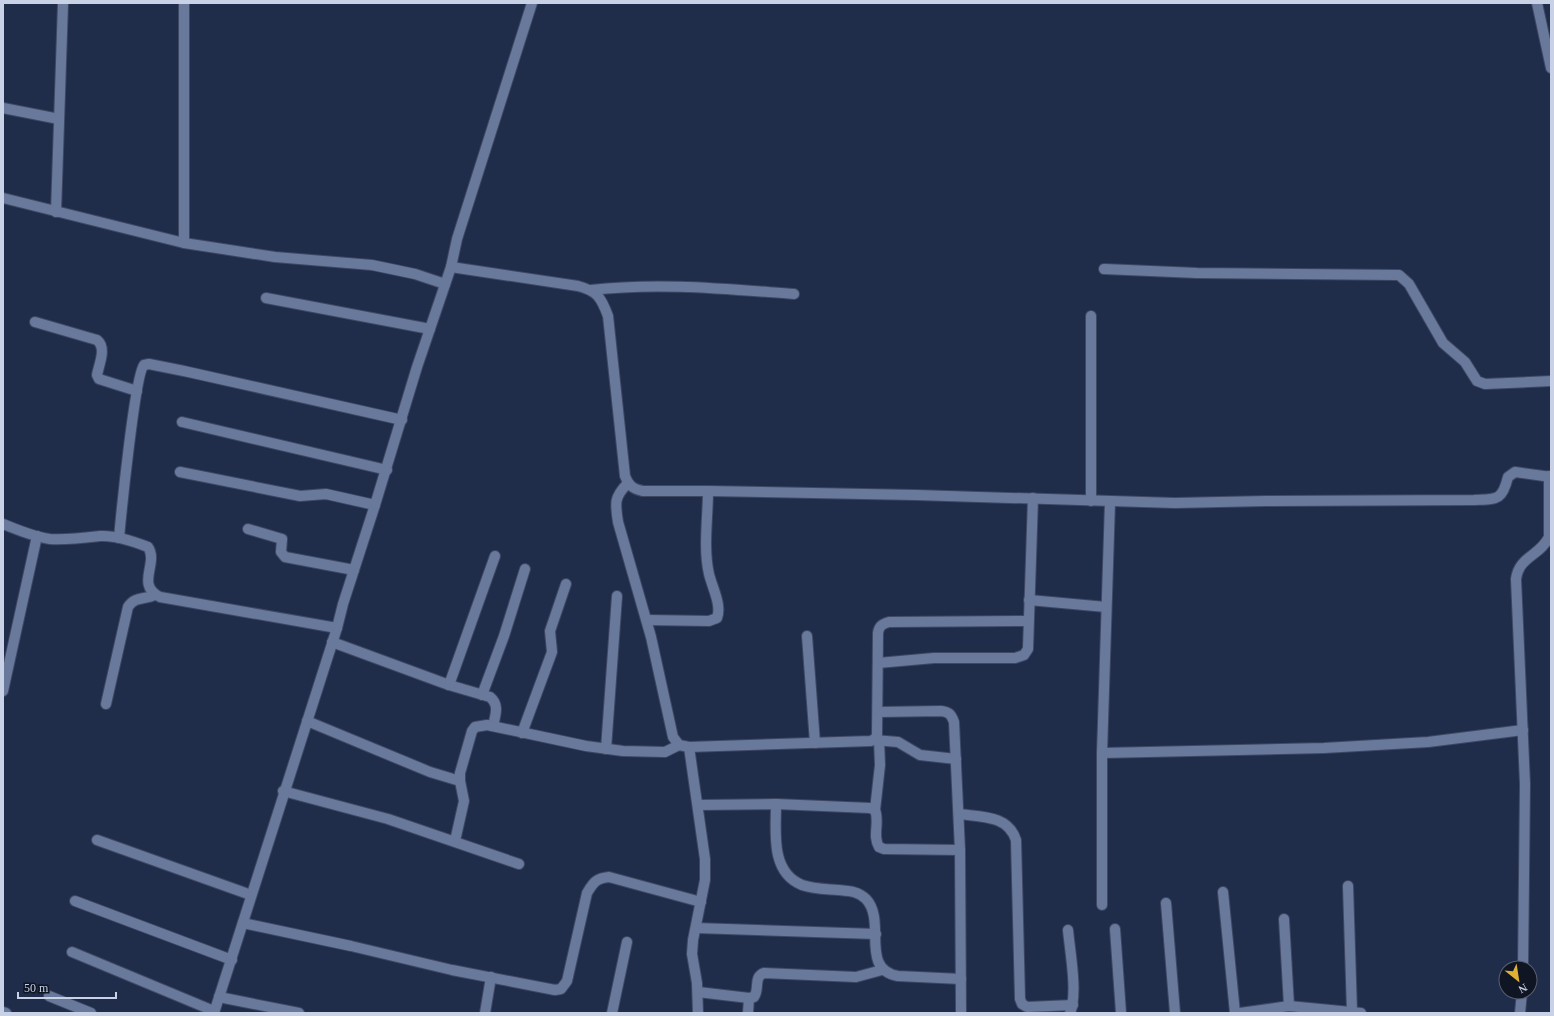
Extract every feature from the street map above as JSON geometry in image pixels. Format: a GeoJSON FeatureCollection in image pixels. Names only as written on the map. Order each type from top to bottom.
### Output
{"type":"FeatureCollection","features":[{"type":"Feature","properties":{"kind":"street"},"geometry":{"type":"LineString","coordinates":[[56,212],[63,3]]}},
{"type":"Feature","properties":{"kind":"street"},"geometry":{"type":"LineString","coordinates":[[184,3],[184,243]]}},
{"type":"Feature","properties":{"kind":"street"},"geometry":{"type":"LineString","coordinates":[[72,952],[214,1012],[232,960],[284,791],[337,628],[430,330],[446,284],[457,239],[532,3]]}},
{"type":"Feature","properties":{"kind":"street"},"geometry":{"type":"LineString","coordinates":[[1537,3],[1551,68]]}},
{"type":"Feature","properties":{"kind":"street"},"geometry":{"type":"LineString","coordinates":[[3,108],[59,119]]}},
{"type":"Feature","properties":{"kind":"street"},"geometry":{"type":"LineString","coordinates":[[3,198],[184,243],[275,257],[372,265],[415,274],[446,284]]}},
{"type":"Feature","properties":{"kind":"street"},"geometry":{"type":"LineString","coordinates":[[451,267],[578,286],[591,290],[599,296],[608,316],[626,476],[628,483],[635,490],[643,492],[708,491],[1033,498],[1110,502],[1491,500],[1502,496],[1508,477],[1512,473],[1550,476],[1549,537],[1544,546],[1524,560],[1517,570],[1516,579],[1525,784],[1523,960]]}},
{"type":"Feature","properties":{"kind":"street"},"geometry":{"type":"LineString","coordinates":[[1104,269],[1212,274],[1399,275],[1409,284],[1443,343],[1465,362],[1477,381],[1485,384],[1551,381]]}},
{"type":"Feature","properties":{"kind":"street"},"geometry":{"type":"LineString","coordinates":[[591,290],[626,286],[662,286],[794,294]]}},
{"type":"Feature","properties":{"kind":"street"},"geometry":{"type":"LineString","coordinates":[[266,298],[430,330]]}},
{"type":"Feature","properties":{"kind":"street"},"geometry":{"type":"LineString","coordinates":[[1091,501],[1092,316]]}},
{"type":"Feature","properties":{"kind":"street"},"geometry":{"type":"LineString","coordinates":[[35,322],[97,340],[101,343],[102,348],[97,375],[99,379],[137,391]]}},
{"type":"Feature","properties":{"kind":"street"},"geometry":{"type":"LineString","coordinates":[[119,538],[122,501],[137,391],[142,368],[149,364],[402,420]]}},
{"type":"Feature","properties":{"kind":"street"},"geometry":{"type":"LineString","coordinates":[[182,422],[386,470]]}},
{"type":"Feature","properties":{"kind":"street"},"geometry":{"type":"LineString","coordinates":[[180,472],[300,496],[326,494],[375,505]]}},
{"type":"Feature","properties":{"kind":"street"},"geometry":{"type":"LineString","coordinates":[[628,483],[619,492],[616,506],[646,620],[671,728],[674,737],[684,746],[698,805],[705,859],[705,880],[692,954],[698,992],[698,1013]]}},
{"type":"Feature","properties":{"kind":"street"},"geometry":{"type":"LineString","coordinates":[[646,620],[709,621],[717,618],[716,598],[709,572],[707,556],[708,491]]}},
{"type":"Feature","properties":{"kind":"street"},"geometry":{"type":"LineString","coordinates":[[878,663],[934,658],[1014,658],[1024,655],[1028,649],[1033,498]]}},
{"type":"Feature","properties":{"kind":"street"},"geometry":{"type":"LineString","coordinates":[[1102,905],[1102,753],[1110,502]]}},
{"type":"Feature","properties":{"kind":"street"},"geometry":{"type":"LineString","coordinates":[[3,524],[37,536],[67,539],[101,536],[119,538],[144,546],[150,550],[151,553],[148,584],[155,595],[160,597],[337,628]]}},
{"type":"Feature","properties":{"kind":"street"},"geometry":{"type":"LineString","coordinates":[[248,528],[279,537],[283,542],[281,552],[285,557],[354,570]]}},
{"type":"Feature","properties":{"kind":"street"},"geometry":{"type":"LineString","coordinates":[[3,691],[37,536]]}},
{"type":"Feature","properties":{"kind":"street"},"geometry":{"type":"LineString","coordinates":[[449,685],[495,556]]}},
{"type":"Feature","properties":{"kind":"street"},"geometry":{"type":"LineString","coordinates":[[482,695],[525,569]]}},
{"type":"Feature","properties":{"kind":"street"},"geometry":{"type":"LineString","coordinates":[[522,733],[552,652],[550,631],[566,584]]}},
{"type":"Feature","properties":{"kind":"street"},"geometry":{"type":"LineString","coordinates":[[106,704],[128,607],[136,598],[155,595]]}},
{"type":"Feature","properties":{"kind":"street"},"geometry":{"type":"LineString","coordinates":[[606,749],[617,596]]}},
{"type":"Feature","properties":{"kind":"street"},"geometry":{"type":"LineString","coordinates":[[1029,600],[1106,606]]}},
{"type":"Feature","properties":{"kind":"street"},"geometry":{"type":"LineString","coordinates":[[960,850],[884,849],[879,847],[876,839],[877,815],[875,810],[880,765],[877,740],[879,628],[888,622],[1028,621]]}},
{"type":"Feature","properties":{"kind":"street"},"geometry":{"type":"LineString","coordinates":[[807,636],[815,743]]}},
{"type":"Feature","properties":{"kind":"street"},"geometry":{"type":"LineString","coordinates":[[332,642],[449,685],[495,700],[497,706],[493,726]]}},
{"type":"Feature","properties":{"kind":"street"},"geometry":{"type":"LineString","coordinates":[[878,712],[948,712],[952,715],[954,722],[960,850],[961,1013]]}},
{"type":"Feature","properties":{"kind":"street"},"geometry":{"type":"LineString","coordinates":[[307,721],[430,772],[460,781]]}},
{"type":"Feature","properties":{"kind":"street"},"geometry":{"type":"LineString","coordinates":[[455,841],[464,801],[460,781],[472,731],[475,727],[480,725],[493,726],[606,749],[656,753],[684,746],[866,742],[877,740],[898,742],[920,755],[956,760]]}},
{"type":"Feature","properties":{"kind":"street"},"geometry":{"type":"LineString","coordinates":[[1102,753],[1332,747],[1428,742],[1523,730]]}},
{"type":"Feature","properties":{"kind":"street"},"geometry":{"type":"LineString","coordinates":[[284,791],[388,819],[519,864]]}},
{"type":"Feature","properties":{"kind":"street"},"geometry":{"type":"LineString","coordinates":[[698,805],[776,804],[870,808],[875,810]]}},
{"type":"Feature","properties":{"kind":"street"},"geometry":{"type":"LineString","coordinates":[[776,804],[776,849],[780,865],[790,878],[803,885],[855,891],[866,899],[872,908],[876,934],[876,955],[882,970],[889,974],[898,976],[961,979]]}},
{"type":"Feature","properties":{"kind":"street"},"geometry":{"type":"LineString","coordinates":[[959,814],[999,820],[1008,825],[1014,832],[1016,840],[1017,930],[1020,999],[1022,1004],[1027,1007],[1072,1009],[1068,930]]}},
{"type":"Feature","properties":{"kind":"street"},"geometry":{"type":"LineString","coordinates":[[97,840],[251,896]]}},
{"type":"Feature","properties":{"kind":"street"},"geometry":{"type":"LineString","coordinates":[[243,923],[351,946],[452,970],[555,990],[561,989],[566,980],[587,893],[593,883],[600,878],[609,877],[701,902]]}},
{"type":"Feature","properties":{"kind":"street"},"geometry":{"type":"LineString","coordinates":[[1240,1013],[1289,1006],[1331,1011],[1356,1012],[1348,886]]}},
{"type":"Feature","properties":{"kind":"street"},"geometry":{"type":"LineString","coordinates":[[1223,892],[1235,1013]]}},
{"type":"Feature","properties":{"kind":"street"},"geometry":{"type":"LineString","coordinates":[[75,902],[232,960]]}},
{"type":"Feature","properties":{"kind":"street"},"geometry":{"type":"LineString","coordinates":[[1166,903],[1175,1013]]}},
{"type":"Feature","properties":{"kind":"street"},"geometry":{"type":"LineString","coordinates":[[1284,919],[1289,1006]]}},
{"type":"Feature","properties":{"kind":"street"},"geometry":{"type":"LineString","coordinates":[[696,928],[876,934]]}},
{"type":"Feature","properties":{"kind":"street"},"geometry":{"type":"LineString","coordinates":[[1115,929],[1121,1013]]}},
{"type":"Feature","properties":{"kind":"street"},"geometry":{"type":"LineString","coordinates":[[612,1013],[627,942]]}},
{"type":"Feature","properties":{"kind":"street"},"geometry":{"type":"LineString","coordinates":[[698,992],[749,998],[754,997],[757,993],[757,979],[760,974],[764,973],[856,977],[882,970]]}},
{"type":"Feature","properties":{"kind":"street"},"geometry":{"type":"LineString","coordinates":[[484,1013],[491,977]]}},
{"type":"Feature","properties":{"kind":"street"},"geometry":{"type":"LineString","coordinates":[[49,996],[91,1013]]}},
{"type":"Feature","properties":{"kind":"street"},"geometry":{"type":"LineString","coordinates":[[219,997],[299,1013]]}},
{"type":"Feature","properties":{"kind":"street"},"geometry":{"type":"LineString","coordinates":[[748,1013],[749,998]]}},
{"type":"Feature","properties":{"kind":"street"},"geometry":{"type":"LineString","coordinates":[[1520,1013],[1521,1000]]}}]}
